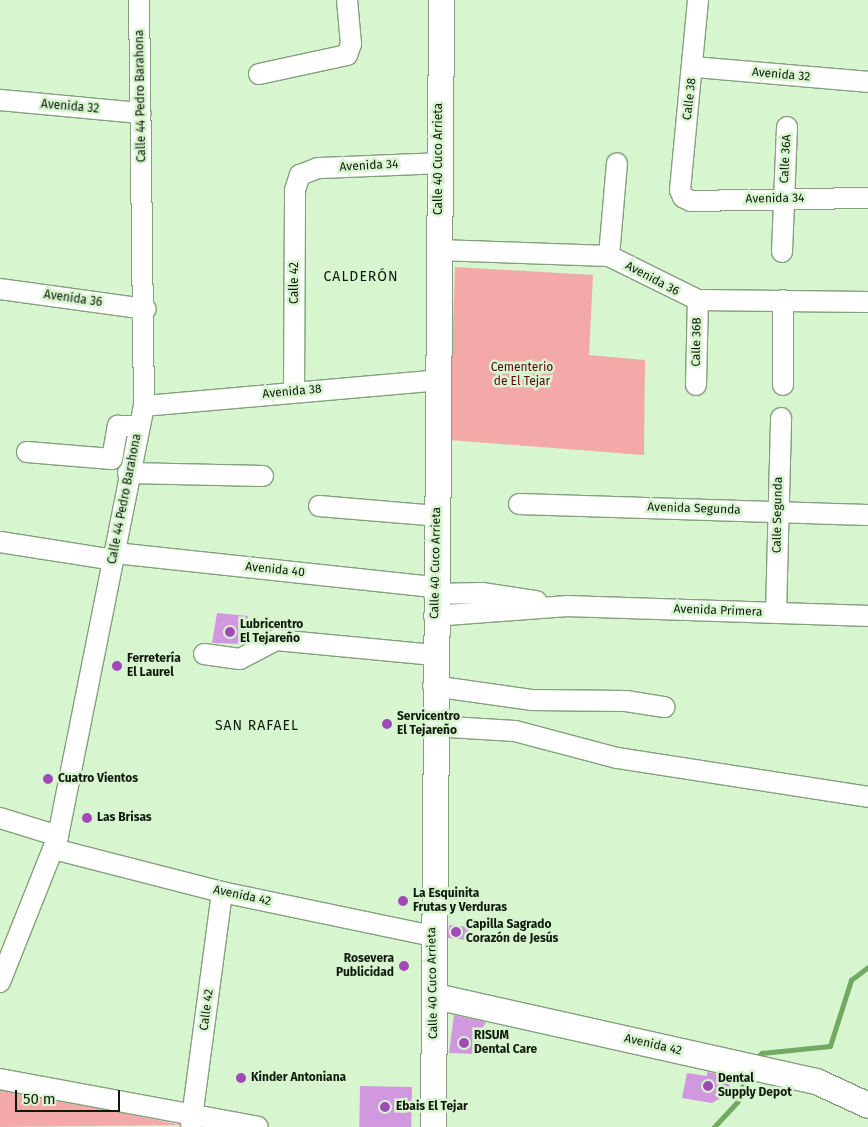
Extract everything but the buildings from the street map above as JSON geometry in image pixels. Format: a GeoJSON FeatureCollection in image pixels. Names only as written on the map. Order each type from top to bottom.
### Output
{"type":"FeatureCollection","features":[{"type":"Feature","properties":{"kind":"main road","name":"Calle 40 Cuco Arrieta"},"geometry":{"type":"LineString","coordinates":[[433,1127],[433,686],[440,380],[438,250],[440,0]]}},
{"type":"Feature","properties":{"kind":"main road","name":"Avenida 42"},"geometry":{"type":"LineString","coordinates":[[434,996],[816,1081],[868,1106]]}},
{"type":"Feature","properties":{"kind":"street","name":"Calle 44 Pedro Barahona"},"geometry":{"type":"LineString","coordinates":[[0,982],[56,842],[114,557],[128,473],[144,406],[146,308],[140,113],[139,0]]}},
{"type":"Feature","properties":{"kind":"street"},"geometry":{"type":"LineString","coordinates":[[259,74],[347,55],[351,44],[347,0]]}},
{"type":"Feature","properties":{"kind":"street","name":"Calle 38"},"geometry":{"type":"LineString","coordinates":[[683,198],[680,190],[694,67],[698,0]]}},
{"type":"Feature","properties":{"kind":"street","name":"Avenida 32"},"geometry":{"type":"LineString","coordinates":[[694,67],[868,82]]}},
{"type":"Feature","properties":{"kind":"street","name":"Avenida 32"},"geometry":{"type":"LineString","coordinates":[[0,100],[140,113]]}},
{"type":"Feature","properties":{"kind":"street","name":"Calle 36A"},"geometry":{"type":"LineString","coordinates":[[782,252],[787,127]]}},
{"type":"Feature","properties":{"kind":"street","name":"Avenida 34"},"geometry":{"type":"LineString","coordinates":[[300,175],[318,168],[440,163]]}},
{"type":"Feature","properties":{"kind":"street"},"geometry":{"type":"LineString","coordinates":[[610,256],[617,163]]}},
{"type":"Feature","properties":{"kind":"street","name":"Calle 42"},"geometry":{"type":"LineString","coordinates":[[294,392],[296,190],[300,175]]}},
{"type":"Feature","properties":{"kind":"street","name":"Avenida 34"},"geometry":{"type":"LineString","coordinates":[[683,198],[691,201],[868,198]]}},
{"type":"Feature","properties":{"kind":"street","name":"Avenida 36"},"geometry":{"type":"LineString","coordinates":[[438,250],[610,256],[698,300],[868,302]]}},
{"type":"Feature","properties":{"kind":"street","name":"Avenida 36"},"geometry":{"type":"LineString","coordinates":[[0,289],[146,308]]}},
{"type":"Feature","properties":{"kind":"street","name":"Calle 36B"},"geometry":{"type":"LineString","coordinates":[[696,385],[698,300]]}},
{"type":"Feature","properties":{"kind":"street"},"geometry":{"type":"LineString","coordinates":[[783,300],[783,385]]}},
{"type":"Feature","properties":{"kind":"street","name":"Avenida 38"},"geometry":{"type":"LineString","coordinates":[[144,406],[440,380]]}},
{"type":"Feature","properties":{"kind":"street","name":"Calle Segunda"},"geometry":{"type":"LineString","coordinates":[[776,613],[781,418]]}},
{"type":"Feature","properties":{"kind":"street"},"geometry":{"type":"LineString","coordinates":[[27,452],[112,459],[118,426],[139,426]]}},
{"type":"Feature","properties":{"kind":"street"},"geometry":{"type":"LineString","coordinates":[[128,473],[263,476]]}},
{"type":"Feature","properties":{"kind":"street","name":"Avenida Segunda"},"geometry":{"type":"LineString","coordinates":[[519,504],[868,515]]}},
{"type":"Feature","properties":{"kind":"street"},"geometry":{"type":"LineString","coordinates":[[319,506],[437,516]]}},
{"type":"Feature","properties":{"kind":"street","name":"Avenida 40"},"geometry":{"type":"LineString","coordinates":[[0,542],[434,599]]}},
{"type":"Feature","properties":{"kind":"street","name":"Avenida Primera"},"geometry":{"type":"LineString","coordinates":[[434,599],[568,606],[868,616]]}},
{"type":"Feature","properties":{"kind":"street"},"geometry":{"type":"LineString","coordinates":[[204,654],[240,659],[276,640],[434,655]]}},
{"type":"Feature","properties":{"kind":"street"},"geometry":{"type":"LineString","coordinates":[[433,686],[531,700],[626,701],[665,708]]}},
{"type":"Feature","properties":{"kind":"street"},"geometry":{"type":"LineString","coordinates":[[433,726],[515,731],[617,758],[868,798]]}},
{"type":"Feature","properties":{"kind":"street","name":"Avenida 42"},"geometry":{"type":"LineString","coordinates":[[0,818],[56,842],[222,892],[432,936]]}},
{"type":"Feature","properties":{"kind":"street","name":"Calle 42"},"geometry":{"type":"LineString","coordinates":[[192,1120],[222,892]]}},
{"type":"Feature","properties":{"kind":"street"},"geometry":{"type":"LineString","coordinates":[[0,1079],[192,1120],[258,1127]]}},
{"type":"Feature","properties":{"kind":"green space","name":"Cementerio de El Tejar"},"geometry":{"type":"Polygon","coordinates":[[[455,267],[593,275],[589,355],[645,360],[644,455],[449,440],[455,267]]]}},
{"type":"Feature","properties":{"kind":"green space"},"geometry":{"type":"Polygon","coordinates":[[[0,1088],[182,1125],[0,1127],[0,1088]]]}},
{"type":"Feature","properties":{"kind":"waterway"},"geometry":{"type":"LineString","coordinates":[[756,1058],[762,1053],[830,1046],[851,980],[868,967]]}},
{"type":"Feature","properties":{"kind":"waterway"},"geometry":{"type":"LineString","coordinates":[[714,1127],[737,1102],[747,1073]]}},
{"type":"Feature","properties":{"kind":"place","name":"Lubricentro El Tejareño"},"geometry":{"type":"Point","coordinates":[230,632]}},
{"type":"Feature","properties":{"kind":"place","name":"Ferretería El Laurel"},"geometry":{"type":"Point","coordinates":[117,666]}},
{"type":"Feature","properties":{"kind":"place","name":"Servicentro El Tejareño"},"geometry":{"type":"Point","coordinates":[387,724]}},
{"type":"Feature","properties":{"kind":"place","name":"Cuatro Vientos"},"geometry":{"type":"Point","coordinates":[48,779]}},
{"type":"Feature","properties":{"kind":"place","name":"Las Brisas"},"geometry":{"type":"Point","coordinates":[87,818]}},
{"type":"Feature","properties":{"kind":"place","name":"La Esquinita Frutas y Verduras"},"geometry":{"type":"Point","coordinates":[403,901]}},
{"type":"Feature","properties":{"kind":"place","name":"Capilla Sagrado Corazón de Jesús"},"geometry":{"type":"Point","coordinates":[456,932]}},
{"type":"Feature","properties":{"kind":"place","name":"Rosevera Publicidad"},"geometry":{"type":"Point","coordinates":[404,966]}},
{"type":"Feature","properties":{"kind":"place","name":"RISUM Dental Care"},"geometry":{"type":"Point","coordinates":[464,1043]}},
{"type":"Feature","properties":{"kind":"place","name":"Kinder Antoniana"},"geometry":{"type":"Point","coordinates":[241,1078]}},
{"type":"Feature","properties":{"kind":"place","name":"Dental Supply Depot"},"geometry":{"type":"Point","coordinates":[708,1086]}},
{"type":"Feature","properties":{"kind":"place","name":"Ebais El Tejar"},"geometry":{"type":"Point","coordinates":[385,1107]}},
{"type":"Feature","properties":{"kind":"district","name":"CALDERÓN"},"geometry":{"type":"Point","coordinates":[361,277]}},
{"type":"Feature","properties":{"kind":"district","name":"SAN RAFAEL"},"geometry":{"type":"Point","coordinates":[257,726]}}]}
